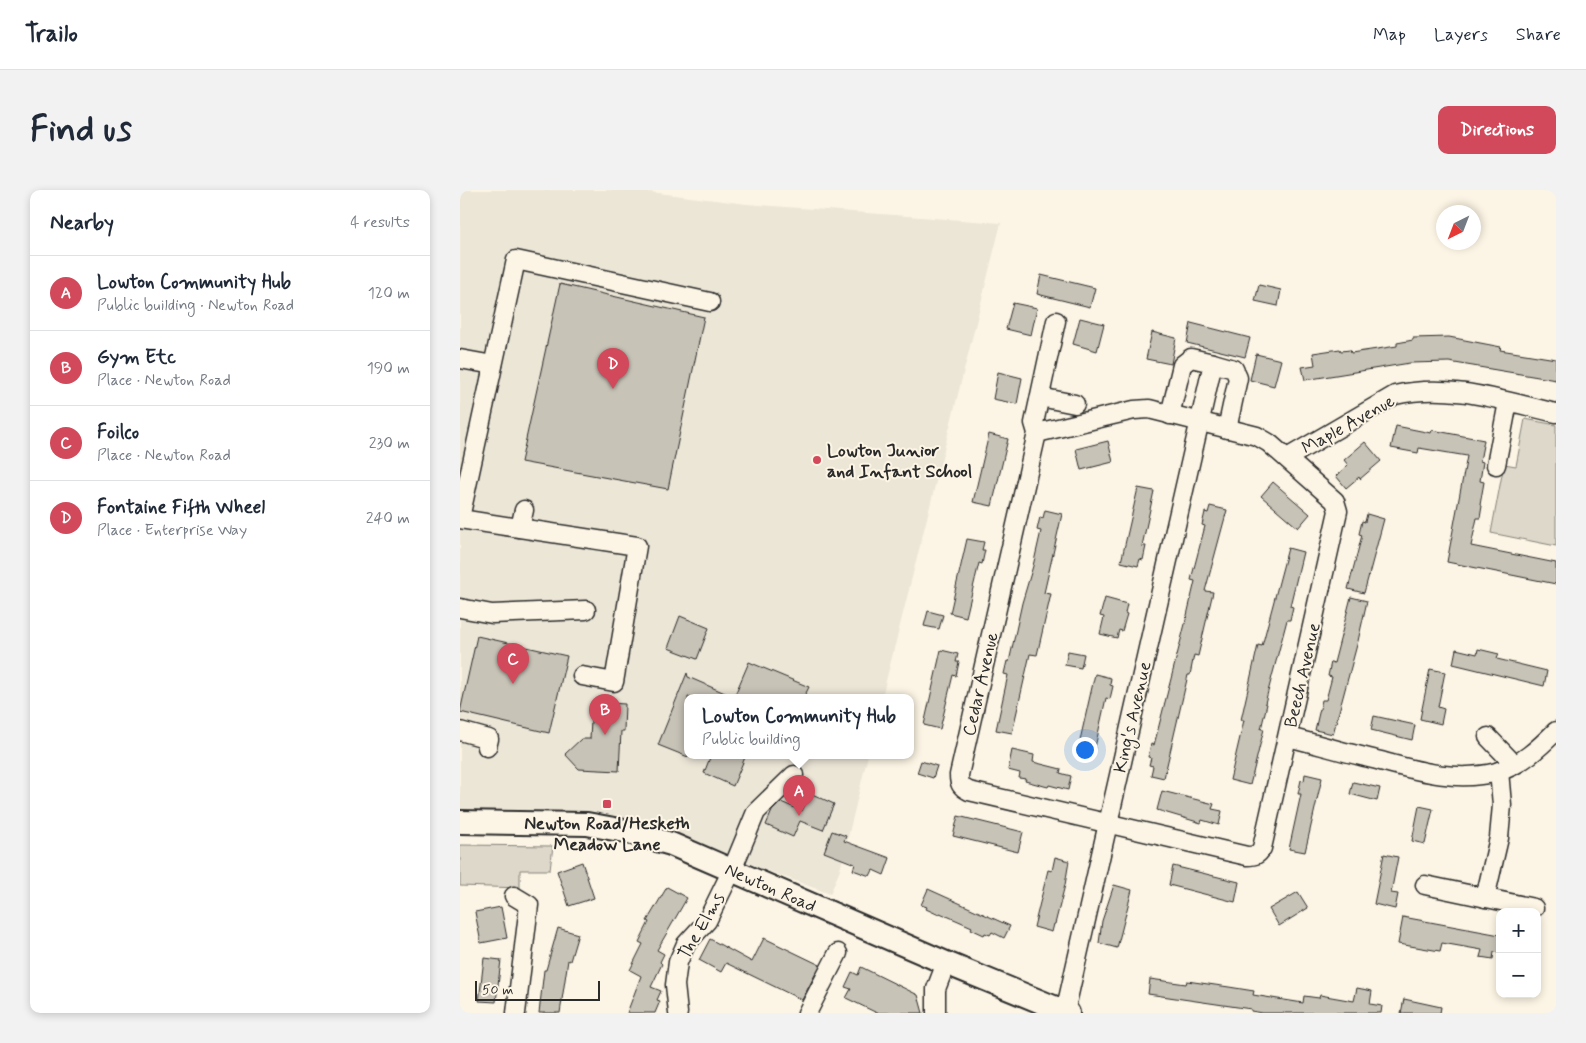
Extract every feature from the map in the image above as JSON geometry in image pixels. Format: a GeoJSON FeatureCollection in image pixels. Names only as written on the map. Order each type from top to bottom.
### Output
{"type":"FeatureCollection","features":[{"type":"Feature","properties":{"kind":"main road","name":"Newton Road"},"geometry":{"type":"LineString","coordinates":[[460,822],[587,824],[625,831],[672,844],[946,963],[1066,1012]]}},
{"type":"Feature","properties":{"kind":"street"},"geometry":{"type":"LineString","coordinates":[[582,676],[614,682],[637,546],[460,518],[516,260],[710,302]]}},
{"type":"Feature","properties":{"kind":"street","name":"Cedar Avenue"},"geometry":{"type":"LineString","coordinates":[[1056,321],[1034,423],[1037,433],[959,775],[959,782],[963,788],[969,791],[1108,823]]}},
{"type":"Feature","properties":{"kind":"street"},"geometry":{"type":"LineString","coordinates":[[1170,415],[1182,365],[1192,358],[1213,363],[1234,369],[1238,378],[1227,429]]}},
{"type":"Feature","properties":{"kind":"street"},"geometry":{"type":"LineString","coordinates":[[460,360],[493,366]]}},
{"type":"Feature","properties":{"kind":"street","name":"King's Avenue"},"geometry":{"type":"LineString","coordinates":[[1066,1012],[1213,363]]}},
{"type":"Feature","properties":{"kind":"street","name":"Maple Avenue"},"geometry":{"type":"LineString","coordinates":[[1287,458],[1395,395],[1413,391],[1470,392],[1556,413]]}},
{"type":"Feature","properties":{"kind":"street"},"geometry":{"type":"LineString","coordinates":[[1040,397],[1075,404]]}},
{"type":"Feature","properties":{"kind":"street"},"geometry":{"type":"LineString","coordinates":[[1496,465],[1508,402]]}},
{"type":"Feature","properties":{"kind":"street"},"geometry":{"type":"LineString","coordinates":[[1037,433],[1134,410],[1149,409],[1200,422]]}},
{"type":"Feature","properties":{"kind":"street","name":"Beech Avenue"},"geometry":{"type":"LineString","coordinates":[[1108,823],[1247,856],[1258,854],[1262,848],[1288,737],[1338,511],[1335,501],[1269,443],[1257,436],[1200,422]]}},
{"type":"Feature","properties":{"kind":"street"},"geometry":{"type":"LineString","coordinates":[[520,528],[524,510]]}},
{"type":"Feature","properties":{"kind":"street"},"geometry":{"type":"LineString","coordinates":[[460,608],[492,614],[586,610]]}},
{"type":"Feature","properties":{"kind":"street"},"geometry":{"type":"LineString","coordinates":[[1288,737],[1428,773],[1466,777],[1506,768],[1521,761],[1556,731]]}},
{"type":"Feature","properties":{"kind":"street"},"geometry":{"type":"LineString","coordinates":[[460,732],[489,739],[487,747]]}},
{"type":"Feature","properties":{"kind":"street"},"geometry":{"type":"LineString","coordinates":[[1485,898],[1500,830],[1506,768],[1488,737]]}},
{"type":"Feature","properties":{"kind":"street","name":"The Elms"},"geometry":{"type":"LineString","coordinates":[[678,1013],[675,985],[678,962],[686,944],[708,921],[756,812],[794,774]]}},
{"type":"Feature","properties":{"kind":"street"},"geometry":{"type":"LineString","coordinates":[[1425,885],[1534,908]]}},
{"type":"Feature","properties":{"kind":"street"},"geometry":{"type":"LineString","coordinates":[[514,896],[534,904],[516,1013]]}},
{"type":"Feature","properties":{"kind":"street"},"geometry":{"type":"LineString","coordinates":[[807,1013],[838,952]]}},
{"type":"Feature","properties":{"kind":"street"},"geometry":{"type":"LineString","coordinates":[[936,1013],[936,990],[946,963]]}},
{"type":"Feature","properties":{"kind":"shaded area"},"geometry":{"type":"Polygon","coordinates":[[[460,190],[634,190],[747,204],[1001,223],[883,694],[684,694],[684,759],[867,759],[840,870],[830,894],[619,815],[460,820],[460,190]]]}},
{"type":"Feature","properties":{"kind":"shaded area"},"geometry":{"type":"Polygon","coordinates":[[[1525,419],[1556,425],[1556,546],[1491,533],[1504,464],[1516,466],[1525,419]]]}},
{"type":"Feature","properties":{"kind":"shaded area"},"geometry":{"type":"Polygon","coordinates":[[[460,845],[553,846],[550,870],[520,870],[520,888],[460,886],[460,845]]]}},
{"type":"Feature","properties":{"kind":"building"},"geometry":{"type":"Polygon","coordinates":[[[1041,275],[1095,288],[1090,307],[1037,294],[1041,275]]]}},
{"type":"Feature","properties":{"kind":"building"},"geometry":{"type":"Polygon","coordinates":[[[560,284],[704,317],[668,489],[521,462],[560,284]]]}},
{"type":"Feature","properties":{"kind":"building"},"geometry":{"type":"Polygon","coordinates":[[[1259,285],[1281,290],[1278,306],[1255,301],[1259,285]]]}},
{"type":"Feature","properties":{"kind":"building"},"geometry":{"type":"Polygon","coordinates":[[[1013,303],[1037,308],[1031,335],[1006,329],[1013,303]]]}},
{"type":"Feature","properties":{"kind":"building"},"geometry":{"type":"Polygon","coordinates":[[[1080,318],[1104,324],[1097,351],[1073,344],[1080,318]]]}},
{"type":"Feature","properties":{"kind":"building"},"geometry":{"type":"Polygon","coordinates":[[[1191,323],[1250,338],[1245,357],[1187,343],[1191,323]]]}},
{"type":"Feature","properties":{"kind":"building"},"geometry":{"type":"Polygon","coordinates":[[[1152,332],[1176,338],[1171,364],[1146,359],[1152,332]]]}},
{"type":"Feature","properties":{"kind":"building"},"geometry":{"type":"Polygon","coordinates":[[[1449,337],[1501,347],[1500,350],[1556,359],[1556,380],[1449,362],[1410,363],[1305,380],[1302,367],[1315,365],[1313,353],[1340,349],[1341,351],[1350,350],[1351,353],[1397,346],[1397,343],[1413,340],[1413,338],[1449,337]]]}},
{"type":"Feature","properties":{"kind":"building"},"geometry":{"type":"Polygon","coordinates":[[[1256,354],[1281,360],[1274,386],[1250,380],[1256,354]]]}},
{"type":"Feature","properties":{"kind":"building"},"geometry":{"type":"Polygon","coordinates":[[[998,372],[1022,378],[1017,404],[993,399],[998,372]]]}},
{"type":"Feature","properties":{"kind":"building"},"geometry":{"type":"Polygon","coordinates":[[[1396,426],[1431,433],[1432,430],[1484,440],[1480,461],[1483,462],[1480,481],[1484,482],[1480,505],[1482,506],[1480,518],[1477,518],[1471,546],[1556,563],[1556,584],[1447,562],[1467,456],[1419,448],[1418,453],[1391,448],[1396,426]]]}},
{"type":"Feature","properties":{"kind":"building"},"geometry":{"type":"Polygon","coordinates":[[[989,434],[1008,439],[992,506],[973,502],[989,434]]]}},
{"type":"Feature","properties":{"kind":"building"},"geometry":{"type":"Polygon","coordinates":[[[1108,441],[1113,462],[1081,470],[1076,449],[1108,441]]]}},
{"type":"Feature","properties":{"kind":"building"},"geometry":{"type":"Polygon","coordinates":[[[1365,442],[1381,461],[1346,488],[1336,476],[1348,465],[1344,460],[1365,442]]]}},
{"type":"Feature","properties":{"kind":"building"},"geometry":{"type":"Polygon","coordinates":[[[1273,482],[1310,514],[1298,528],[1261,496],[1273,482]]]}},
{"type":"Feature","properties":{"kind":"building"},"geometry":{"type":"Polygon","coordinates":[[[1138,488],[1154,491],[1142,546],[1146,546],[1143,560],[1140,559],[1138,566],[1121,562],[1138,488]]]}},
{"type":"Feature","properties":{"kind":"building"},"geometry":{"type":"Polygon","coordinates":[[[1210,506],[1227,510],[1205,591],[1213,592],[1198,656],[1194,655],[1190,675],[1188,675],[1164,778],[1151,775],[1153,766],[1149,765],[1151,758],[1148,757],[1151,744],[1154,745],[1185,624],[1195,581],[1191,580],[1205,526],[1202,525],[1205,512],[1208,513],[1210,506]]]}},
{"type":"Feature","properties":{"kind":"building"},"geometry":{"type":"Polygon","coordinates":[[[1045,510],[1062,514],[1044,593],[1051,594],[1037,655],[1030,654],[1012,733],[996,730],[1008,675],[1004,674],[1007,661],[1009,662],[1022,603],[1033,566],[1041,531],[1037,530],[1040,517],[1043,518],[1045,510]]]}},
{"type":"Feature","properties":{"kind":"building"},"geometry":{"type":"Polygon","coordinates":[[[1367,514],[1384,519],[1364,593],[1348,589],[1362,535],[1359,534],[1362,521],[1365,522],[1367,514]]]}},
{"type":"Feature","properties":{"kind":"building"},"geometry":{"type":"Polygon","coordinates":[[[967,539],[984,542],[982,550],[985,550],[982,564],[979,563],[966,617],[950,613],[967,539]]]}},
{"type":"Feature","properties":{"kind":"building"},"geometry":{"type":"Polygon","coordinates":[[[1288,548],[1303,552],[1290,606],[1293,607],[1290,620],[1287,620],[1265,703],[1267,704],[1261,729],[1264,729],[1250,785],[1230,780],[1244,720],[1241,720],[1258,645],[1262,646],[1288,548]]]}},
{"type":"Feature","properties":{"kind":"building"},"geometry":{"type":"Polygon","coordinates":[[[1351,597],[1367,601],[1333,734],[1315,730],[1322,700],[1326,700],[1332,677],[1328,676],[1331,662],[1334,663],[1351,597]]]}},
{"type":"Feature","properties":{"kind":"building"},"geometry":{"type":"Polygon","coordinates":[[[1105,598],[1127,604],[1125,613],[1127,614],[1122,631],[1119,630],[1117,638],[1100,634],[1104,617],[1100,616],[1105,598]]]}},
{"type":"Feature","properties":{"kind":"building"},"geometry":{"type":"Polygon","coordinates":[[[928,611],[943,615],[939,629],[924,626],[928,611]]]}},
{"type":"Feature","properties":{"kind":"building"},"geometry":{"type":"Polygon","coordinates":[[[680,616],[709,628],[697,659],[668,648],[680,616]]]}},
{"type":"Feature","properties":{"kind":"building"},"geometry":{"type":"Polygon","coordinates":[[[477,636],[567,656],[549,733],[460,712],[477,636]]]}},
{"type":"Feature","properties":{"kind":"building"},"geometry":{"type":"Polygon","coordinates":[[[1456,649],[1477,654],[1478,649],[1499,654],[1497,659],[1547,671],[1544,686],[1453,664],[1456,649]]]}},
{"type":"Feature","properties":{"kind":"building"},"geometry":{"type":"Polygon","coordinates":[[[941,650],[958,654],[956,662],[959,662],[956,676],[953,675],[940,729],[924,725],[941,650]]]}},
{"type":"Feature","properties":{"kind":"building"},"geometry":{"type":"Polygon","coordinates":[[[1068,651],[1084,654],[1081,668],[1065,665],[1068,651]]]}},
{"type":"Feature","properties":{"kind":"building"},"geometry":{"type":"Polygon","coordinates":[[[749,662],[809,687],[806,694],[735,694],[749,662]]]}},
{"type":"Feature","properties":{"kind":"building"},"geometry":{"type":"Polygon","coordinates":[[[1430,669],[1445,672],[1438,707],[1444,709],[1441,724],[1420,719],[1430,669]]]}},
{"type":"Feature","properties":{"kind":"building"},"geometry":{"type":"Polygon","coordinates":[[[687,673],[688,677],[727,694],[684,694],[684,755],[658,745],[687,673]]]}},
{"type":"Feature","properties":{"kind":"building"},"geometry":{"type":"Polygon","coordinates":[[[1095,674],[1111,678],[1110,685],[1113,686],[1110,699],[1106,698],[1094,752],[1078,749],[1095,674]]]}},
{"type":"Feature","properties":{"kind":"building"},"geometry":{"type":"Polygon","coordinates":[[[592,702],[625,704],[624,731],[621,731],[619,771],[579,769],[565,754],[581,739],[590,739],[592,702]]]}},
{"type":"Feature","properties":{"kind":"building"},"geometry":{"type":"Polygon","coordinates":[[[1374,716],[1415,725],[1412,740],[1371,730],[1374,716]]]}},
{"type":"Feature","properties":{"kind":"building"},"geometry":{"type":"Polygon","coordinates":[[[1012,750],[1034,755],[1033,762],[1061,769],[1060,773],[1071,776],[1068,790],[1049,785],[1048,787],[1019,778],[1020,773],[1008,770],[1012,750]]]}},
{"type":"Feature","properties":{"kind":"building"},"geometry":{"type":"Polygon","coordinates":[[[709,759],[744,759],[733,786],[704,773],[709,759]]]}},
{"type":"Feature","properties":{"kind":"building"},"geometry":{"type":"Polygon","coordinates":[[[921,761],[937,766],[933,778],[917,773],[921,761]]]}},
{"type":"Feature","properties":{"kind":"building"},"geometry":{"type":"Polygon","coordinates":[[[1305,774],[1322,778],[1305,852],[1289,849],[1301,794],[1298,794],[1301,780],[1304,781],[1305,774]]]}},
{"type":"Feature","properties":{"kind":"building"},"geometry":{"type":"Polygon","coordinates":[[[1353,782],[1380,788],[1377,801],[1350,794],[1353,782]]]}},
{"type":"Feature","properties":{"kind":"building"},"geometry":{"type":"Polygon","coordinates":[[[1162,791],[1214,804],[1212,809],[1222,811],[1219,825],[1202,820],[1201,823],[1157,810],[1162,791]]]}},
{"type":"Feature","properties":{"kind":"building"},"geometry":{"type":"Polygon","coordinates":[[[810,793],[834,804],[823,830],[800,821],[793,837],[766,825],[772,811],[781,802],[802,811],[810,793]]]}},
{"type":"Feature","properties":{"kind":"building"},"geometry":{"type":"Polygon","coordinates":[[[1419,806],[1433,809],[1425,844],[1412,841],[1419,806]]]}},
{"type":"Feature","properties":{"kind":"building"},"geometry":{"type":"Polygon","coordinates":[[[958,816],[1023,832],[1018,852],[953,836],[958,816]]]}},
{"type":"Feature","properties":{"kind":"building"},"geometry":{"type":"Polygon","coordinates":[[[832,831],[846,836],[844,841],[890,858],[884,875],[873,870],[870,876],[853,870],[855,864],[824,852],[832,831]]]}},
{"type":"Feature","properties":{"kind":"building"},"geometry":{"type":"Polygon","coordinates":[[[1384,854],[1398,857],[1391,893],[1398,894],[1395,909],[1374,904],[1384,854]]]}},
{"type":"Feature","properties":{"kind":"building"},"geometry":{"type":"Polygon","coordinates":[[[1055,857],[1069,861],[1065,885],[1052,932],[1034,927],[1048,870],[1052,871],[1055,857]]]}},
{"type":"Feature","properties":{"kind":"building"},"geometry":{"type":"Polygon","coordinates":[[[582,862],[594,898],[569,906],[557,871],[582,862]]]}},
{"type":"Feature","properties":{"kind":"building"},"geometry":{"type":"Polygon","coordinates":[[[1173,866],[1239,882],[1235,902],[1169,885],[1173,866]]]}},
{"type":"Feature","properties":{"kind":"building"},"geometry":{"type":"Polygon","coordinates":[[[1114,885],[1132,890],[1117,948],[1099,943],[1102,921],[1114,885]]]}},
{"type":"Feature","properties":{"kind":"building"},"geometry":{"type":"Polygon","coordinates":[[[667,887],[687,898],[657,950],[664,954],[660,962],[662,964],[651,987],[661,991],[657,1000],[660,1001],[655,1013],[627,1013],[641,976],[630,970],[643,944],[639,942],[649,922],[647,921],[667,887]]]}},
{"type":"Feature","properties":{"kind":"building"},"geometry":{"type":"Polygon","coordinates":[[[928,889],[1010,926],[1004,938],[992,932],[990,935],[985,933],[984,935],[971,929],[972,927],[926,909],[927,907],[921,905],[928,889]]]}},
{"type":"Feature","properties":{"kind":"building"},"geometry":{"type":"Polygon","coordinates":[[[1298,892],[1308,908],[1279,926],[1269,909],[1298,892]]]}},
{"type":"Feature","properties":{"kind":"building"},"geometry":{"type":"Polygon","coordinates":[[[501,907],[507,938],[481,943],[475,912],[501,907]]]}},
{"type":"Feature","properties":{"kind":"building"},"geometry":{"type":"Polygon","coordinates":[[[1403,917],[1496,934],[1496,952],[1494,952],[1493,959],[1480,957],[1482,950],[1442,943],[1440,951],[1398,944],[1403,917]]]}},
{"type":"Feature","properties":{"kind":"building"},"geometry":{"type":"Polygon","coordinates":[[[558,928],[578,934],[570,961],[568,960],[560,1013],[539,1013],[544,970],[546,970],[558,928]]]}},
{"type":"Feature","properties":{"kind":"building"},"geometry":{"type":"Polygon","coordinates":[[[764,938],[820,965],[802,1000],[726,963],[721,972],[699,960],[710,939],[752,962],[764,938]]]}},
{"type":"Feature","properties":{"kind":"building"},"geometry":{"type":"Polygon","coordinates":[[[484,958],[501,960],[496,1002],[479,1001],[484,958]]]}},
{"type":"Feature","properties":{"kind":"building"},"geometry":{"type":"Polygon","coordinates":[[[861,967],[918,995],[923,1013],[877,1013],[846,998],[851,989],[845,987],[852,972],[858,975],[861,967]]]}},
{"type":"Feature","properties":{"kind":"building"},"geometry":{"type":"Polygon","coordinates":[[[1150,979],[1186,984],[1187,981],[1229,987],[1254,991],[1253,995],[1303,1003],[1304,996],[1319,998],[1320,995],[1354,1001],[1357,988],[1372,991],[1370,1004],[1382,1006],[1381,1013],[1263,1013],[1251,1011],[1251,1009],[1148,994],[1150,979]]]}},
{"type":"Feature","properties":{"kind":"building"},"geometry":{"type":"Polygon","coordinates":[[[1404,999],[1441,1007],[1440,1013],[1401,1013],[1404,999]]]}},
{"type":"Feature","properties":{"kind":"place","name":"Fontaine Fifth Wheel"},"geometry":{"type":"Point","coordinates":[613,389]}},
{"type":"Feature","properties":{"kind":"place","name":"Lowton Junior and Infant School"},"geometry":{"type":"Point","coordinates":[817,460]}},
{"type":"Feature","properties":{"kind":"place","name":"Foilco"},"geometry":{"type":"Point","coordinates":[513,684]}},
{"type":"Feature","properties":{"kind":"place","name":"Gym Etc"},"geometry":{"type":"Point","coordinates":[605,735]}},
{"type":"Feature","properties":{"kind":"place","name":"Newton Road/Hesketh Meadow Lane"},"geometry":{"type":"Point","coordinates":[607,804]}},
{"type":"Feature","properties":{"kind":"place","name":"Lowton Community Hub"},"geometry":{"type":"Point","coordinates":[799,816]}}]}
